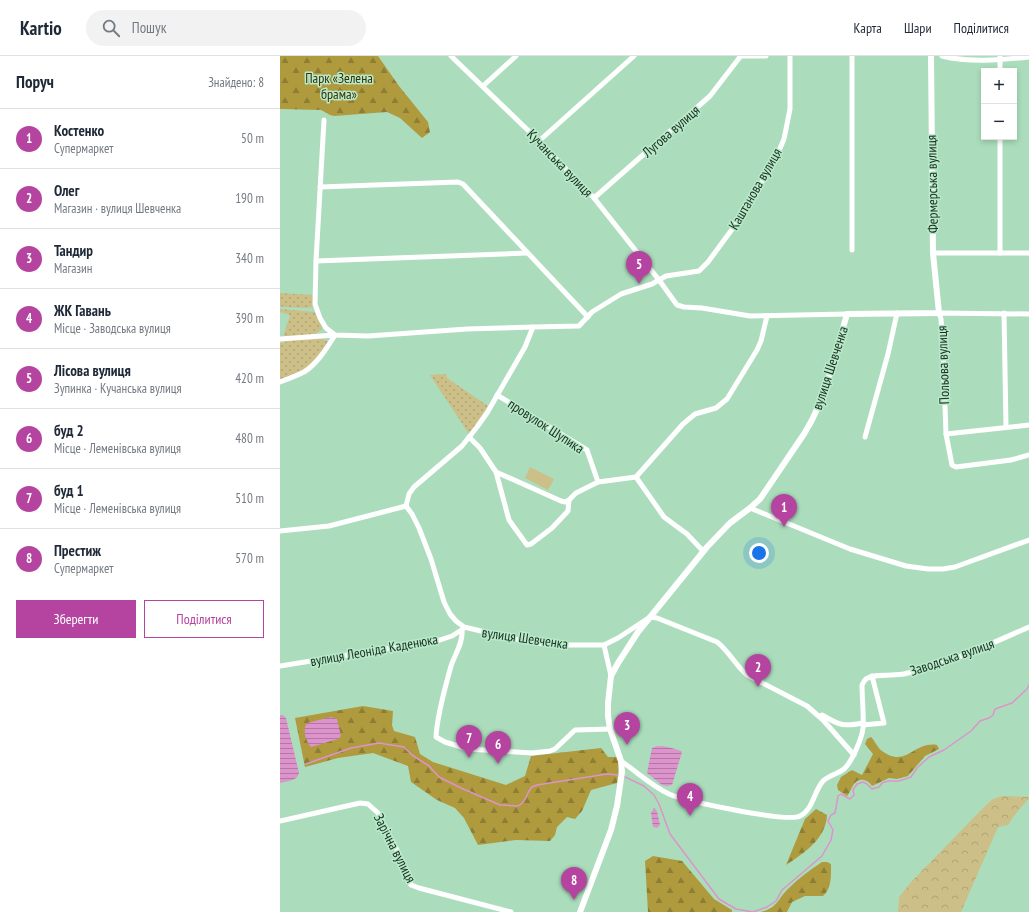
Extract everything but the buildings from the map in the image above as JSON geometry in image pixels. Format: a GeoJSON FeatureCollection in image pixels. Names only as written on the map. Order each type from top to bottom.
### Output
{"type":"FeatureCollection","features":[{"type":"Feature","properties":{"kind":"main road","name":"Фермерська вулиця"},"geometry":{"type":"LineString","coordinates":[[931,56],[933,253],[939,313]]}},
{"type":"Feature","properties":{"kind":"main road"},"geometry":{"type":"LineString","coordinates":[[847,314],[939,313]]}},
{"type":"Feature","properties":{"kind":"main road","name":"вулиця Шевченка"},"geometry":{"type":"LineString","coordinates":[[622,761],[610,729],[608,702],[611,676],[638,632],[703,551],[730,523],[750,508],[765,492],[812,420],[824,394],[847,314]]}},
{"type":"Feature","properties":{"kind":"main road"},"geometry":{"type":"LineString","coordinates":[[580,912],[611,830],[621,782],[622,761]]}},
{"type":"Feature","properties":{"kind":"street","name":"Кучанська вулиця"},"geometry":{"type":"LineString","coordinates":[[451,56],[539,141],[594,198],[659,280]]}},
{"type":"Feature","properties":{"kind":"street"},"geometry":{"type":"LineString","coordinates":[[483,86],[516,56]]}},
{"type":"Feature","properties":{"kind":"street"},"geometry":{"type":"LineString","coordinates":[[539,141],[634,56]]}},
{"type":"Feature","properties":{"kind":"street"},"geometry":{"type":"LineString","coordinates":[[740,56],[766,56]]}},
{"type":"Feature","properties":{"kind":"street","name":"Лугова вулиця"},"geometry":{"type":"LineString","coordinates":[[594,198],[710,96],[740,56]]}},
{"type":"Feature","properties":{"kind":"street","name":"Каштанова вулиця"},"geometry":{"type":"LineString","coordinates":[[280,339],[335,335],[368,336],[460,329],[579,326],[599,307],[621,294],[652,284],[666,276],[694,273],[703,268],[734,228],[752,200],[778,153],[784,139],[790,109],[790,56]]}},
{"type":"Feature","properties":{"kind":"street"},"geometry":{"type":"LineString","coordinates":[[852,56],[852,250]]}},
{"type":"Feature","properties":{"kind":"street"},"geometry":{"type":"LineString","coordinates":[[942,56],[959,60],[1029,57]]}},
{"type":"Feature","properties":{"kind":"street"},"geometry":{"type":"LineString","coordinates":[[280,382],[304,372],[310,367],[326,350],[335,335],[326,328],[316,310],[316,261],[324,120]]}},
{"type":"Feature","properties":{"kind":"street"},"geometry":{"type":"LineString","coordinates":[[1000,140],[1000,253]]}},
{"type":"Feature","properties":{"kind":"street"},"geometry":{"type":"LineString","coordinates":[[320,187],[458,182],[463,184],[588,317]]}},
{"type":"Feature","properties":{"kind":"street"},"geometry":{"type":"LineString","coordinates":[[316,261],[527,253]]}},
{"type":"Feature","properties":{"kind":"street"},"geometry":{"type":"LineString","coordinates":[[933,253],[1029,253]]}},
{"type":"Feature","properties":{"kind":"street","name":"вулиця Шевченка"},"geometry":{"type":"LineString","coordinates":[[659,280],[675,303],[680,306],[702,308],[742,316],[847,314]]}},
{"type":"Feature","properties":{"kind":"street"},"geometry":{"type":"LineString","coordinates":[[865,437],[888,354],[897,313]]}},
{"type":"Feature","properties":{"kind":"street","name":"Польова вулиця"},"geometry":{"type":"LineString","coordinates":[[1029,314],[939,313],[941,319],[944,352],[946,434],[952,465],[956,467],[1011,460],[1029,455]]}},
{"type":"Feature","properties":{"kind":"street"},"geometry":{"type":"LineString","coordinates":[[1004,313],[1006,427]]}},
{"type":"Feature","properties":{"kind":"street"},"geometry":{"type":"LineString","coordinates":[[496,472],[565,502],[576,493],[598,482],[636,477],[683,424],[695,414],[716,408],[727,399],[761,341],[767,316]]}},
{"type":"Feature","properties":{"kind":"street"},"geometry":{"type":"LineString","coordinates":[[280,531],[329,526],[406,506],[408,494],[414,487],[432,470],[462,446],[470,437],[487,413],[524,347],[533,327]]}},
{"type":"Feature","properties":{"kind":"street","name":"провулок Шупика"},"geometry":{"type":"LineString","coordinates":[[497,395],[587,450],[598,482]]}},
{"type":"Feature","properties":{"kind":"street"},"geometry":{"type":"LineString","coordinates":[[946,434],[1029,425]]}},
{"type":"Feature","properties":{"kind":"street"},"geometry":{"type":"LineString","coordinates":[[470,437],[475,441],[496,472],[509,520],[528,545],[552,528],[568,511],[569,500]]}},
{"type":"Feature","properties":{"kind":"street"},"geometry":{"type":"LineString","coordinates":[[636,477],[664,517],[687,534],[703,551]]}},
{"type":"Feature","properties":{"kind":"street","name":"вулиця Шевченка"},"geometry":{"type":"LineString","coordinates":[[406,506],[419,528],[431,559],[444,602],[450,614],[463,629],[544,644],[568,646],[604,645],[618,638],[650,617]]}},
{"type":"Feature","properties":{"kind":"street"},"geometry":{"type":"LineString","coordinates":[[750,508],[850,549],[906,566],[923,569],[943,569],[955,567],[1029,540]]}},
{"type":"Feature","properties":{"kind":"street"},"geometry":{"type":"LineString","coordinates":[[622,761],[664,791],[684,799],[765,815],[794,818],[805,812],[823,782],[844,769],[854,755],[863,729],[862,724],[862,685],[865,680],[872,676],[884,723],[862,724],[846,726],[839,724],[747,675],[740,669],[725,649],[717,642],[702,635],[650,617]]}},
{"type":"Feature","properties":{"kind":"street","name":"Заводська вулиця"},"geometry":{"type":"LineString","coordinates":[[872,676],[901,674],[926,669],[987,646],[1029,627]]}},
{"type":"Feature","properties":{"kind":"street"},"geometry":{"type":"LineString","coordinates":[[463,629],[463,638],[452,665],[444,692],[436,737],[445,742],[468,749],[532,753],[555,749],[575,730],[610,729]]}},
{"type":"Feature","properties":{"kind":"street","name":"вулиця Леоніда Каденюка"},"geometry":{"type":"LineString","coordinates":[[280,666],[440,640],[452,636],[463,629]]}},
{"type":"Feature","properties":{"kind":"street","name":"вулиця Шевченка"},"geometry":{"type":"LineString","coordinates":[[604,645],[611,676]]}},
{"type":"Feature","properties":{"kind":"street"},"geometry":{"type":"LineString","coordinates":[[807,706],[823,720],[854,755]]}},
{"type":"Feature","properties":{"kind":"street","name":"Зарічна вулиця"},"geometry":{"type":"LineString","coordinates":[[280,821],[360,803],[368,804],[378,813],[387,829],[411,885],[511,912]]}},
{"type":"Feature","properties":{"kind":"green space","name":"Парк «Зелена брама»"},"geometry":{"type":"Polygon","coordinates":[[[280,56],[378,56],[399,86],[428,122],[430,132],[422,138],[400,118],[387,112],[334,116],[321,110],[280,109],[280,56]]]}},
{"type":"Feature","properties":{"kind":"green space"},"geometry":{"type":"Polygon","coordinates":[[[280,293],[313,295],[312,307],[280,306],[280,293]]]}},
{"type":"Feature","properties":{"kind":"green space"},"geometry":{"type":"Polygon","coordinates":[[[280,309],[315,312],[322,329],[316,334],[283,337],[290,315],[280,312],[280,309]]]}},
{"type":"Feature","properties":{"kind":"green space"},"geometry":{"type":"Polygon","coordinates":[[[323,339],[327,341],[328,344],[316,360],[308,367],[280,381],[280,343],[293,340],[323,339]]]}},
{"type":"Feature","properties":{"kind":"green space"},"geometry":{"type":"Polygon","coordinates":[[[446,374],[447,378],[488,406],[469,434],[430,375],[446,374]]]}},
{"type":"Feature","properties":{"kind":"green space"},"geometry":{"type":"Polygon","coordinates":[[[530,467],[554,479],[548,490],[525,478],[530,467]]]}},
{"type":"Feature","properties":{"kind":"green space"},"geometry":{"type":"Polygon","coordinates":[[[363,706],[393,711],[392,725],[394,731],[415,737],[420,754],[433,762],[506,785],[525,776],[531,756],[601,748],[608,757],[617,757],[619,765],[617,783],[591,790],[582,811],[575,819],[567,817],[557,827],[555,835],[550,841],[516,840],[478,845],[464,818],[455,808],[437,800],[411,782],[408,766],[373,753],[338,758],[305,767],[295,718],[363,706]]]}},
{"type":"Feature","properties":{"kind":"green space"},"geometry":{"type":"Polygon","coordinates":[[[871,737],[882,751],[891,756],[904,756],[929,745],[937,745],[939,749],[925,756],[908,776],[897,779],[889,778],[872,786],[867,781],[860,780],[853,785],[847,796],[838,790],[837,785],[841,777],[852,770],[862,775],[873,754],[865,744],[867,739],[871,737]]]}},
{"type":"Feature","properties":{"kind":"green space"},"geometry":{"type":"Polygon","coordinates":[[[1002,796],[1029,798],[1008,825],[998,827],[961,912],[898,912],[899,897],[911,882],[986,805],[993,799],[1002,796]]]}},
{"type":"Feature","properties":{"kind":"green space"},"geometry":{"type":"Polygon","coordinates":[[[816,809],[827,815],[826,824],[823,831],[807,850],[786,865],[805,819],[816,809]]]}},
{"type":"Feature","properties":{"kind":"green space"},"geometry":{"type":"Polygon","coordinates":[[[653,856],[682,861],[714,899],[732,910],[732,912],[648,912],[645,861],[653,856]]]}},
{"type":"Feature","properties":{"kind":"green space"},"geometry":{"type":"Polygon","coordinates":[[[822,862],[831,864],[831,877],[828,889],[823,896],[805,896],[792,902],[787,912],[761,912],[775,905],[793,884],[822,862]]]}},
{"type":"Feature","properties":{"kind":"shaded area"},"geometry":{"type":"Polygon","coordinates":[[[280,715],[283,715],[286,718],[299,773],[296,778],[280,783],[280,715]]]}},
{"type":"Feature","properties":{"kind":"shaded area"},"geometry":{"type":"Polygon","coordinates":[[[331,717],[337,719],[341,736],[338,739],[311,747],[305,735],[307,723],[331,717]]]}},
{"type":"Feature","properties":{"kind":"shaded area"},"geometry":{"type":"Polygon","coordinates":[[[657,746],[669,747],[682,752],[672,785],[662,785],[647,773],[652,748],[657,746]]]}},
{"type":"Feature","properties":{"kind":"shaded area"},"geometry":{"type":"Polygon","coordinates":[[[654,808],[657,811],[660,825],[657,828],[653,827],[651,813],[654,808]]]}},
{"type":"Feature","properties":{"kind":"waterway"},"geometry":{"type":"LineString","coordinates":[[623,776],[644,786],[654,795],[659,804],[670,834],[719,899],[736,909],[753,912],[767,907],[776,901],[782,890],[822,856],[831,840],[833,830],[828,821],[831,815],[835,813],[838,796],[841,794],[850,799],[854,795],[853,790],[857,784],[863,782],[872,789],[879,787],[882,783],[888,781],[899,781],[911,777],[917,768],[929,757],[944,750],[971,731],[980,721],[989,718],[993,715],[995,709],[1012,703],[1027,689],[1029,685]]}},
{"type":"Feature","properties":{"kind":"waterway"},"geometry":{"type":"LineString","coordinates":[[306,764],[351,748],[379,743],[404,747],[412,755],[429,766],[439,777],[500,805],[517,806],[524,801],[532,787],[537,785],[607,774],[619,775]]}},
{"type":"Feature","properties":{"kind":"place","name":"Лісова вулиця"},"geometry":{"type":"Point","coordinates":[639,284]}},
{"type":"Feature","properties":{"kind":"place","name":"Костенко"},"geometry":{"type":"Point","coordinates":[784,527]}},
{"type":"Feature","properties":{"kind":"place","name":"Олег"},"geometry":{"type":"Point","coordinates":[758,687]}},
{"type":"Feature","properties":{"kind":"place","name":"Тандир"},"geometry":{"type":"Point","coordinates":[627,745]}},
{"type":"Feature","properties":{"kind":"place","name":"буд 1"},"geometry":{"type":"Point","coordinates":[469,758]}},
{"type":"Feature","properties":{"kind":"place","name":"буд 2"},"geometry":{"type":"Point","coordinates":[498,764]}},
{"type":"Feature","properties":{"kind":"place","name":"ЖК Гавань"},"geometry":{"type":"Point","coordinates":[690,816]}},
{"type":"Feature","properties":{"kind":"place","name":"Престиж"},"geometry":{"type":"Point","coordinates":[574,900]}}]}
